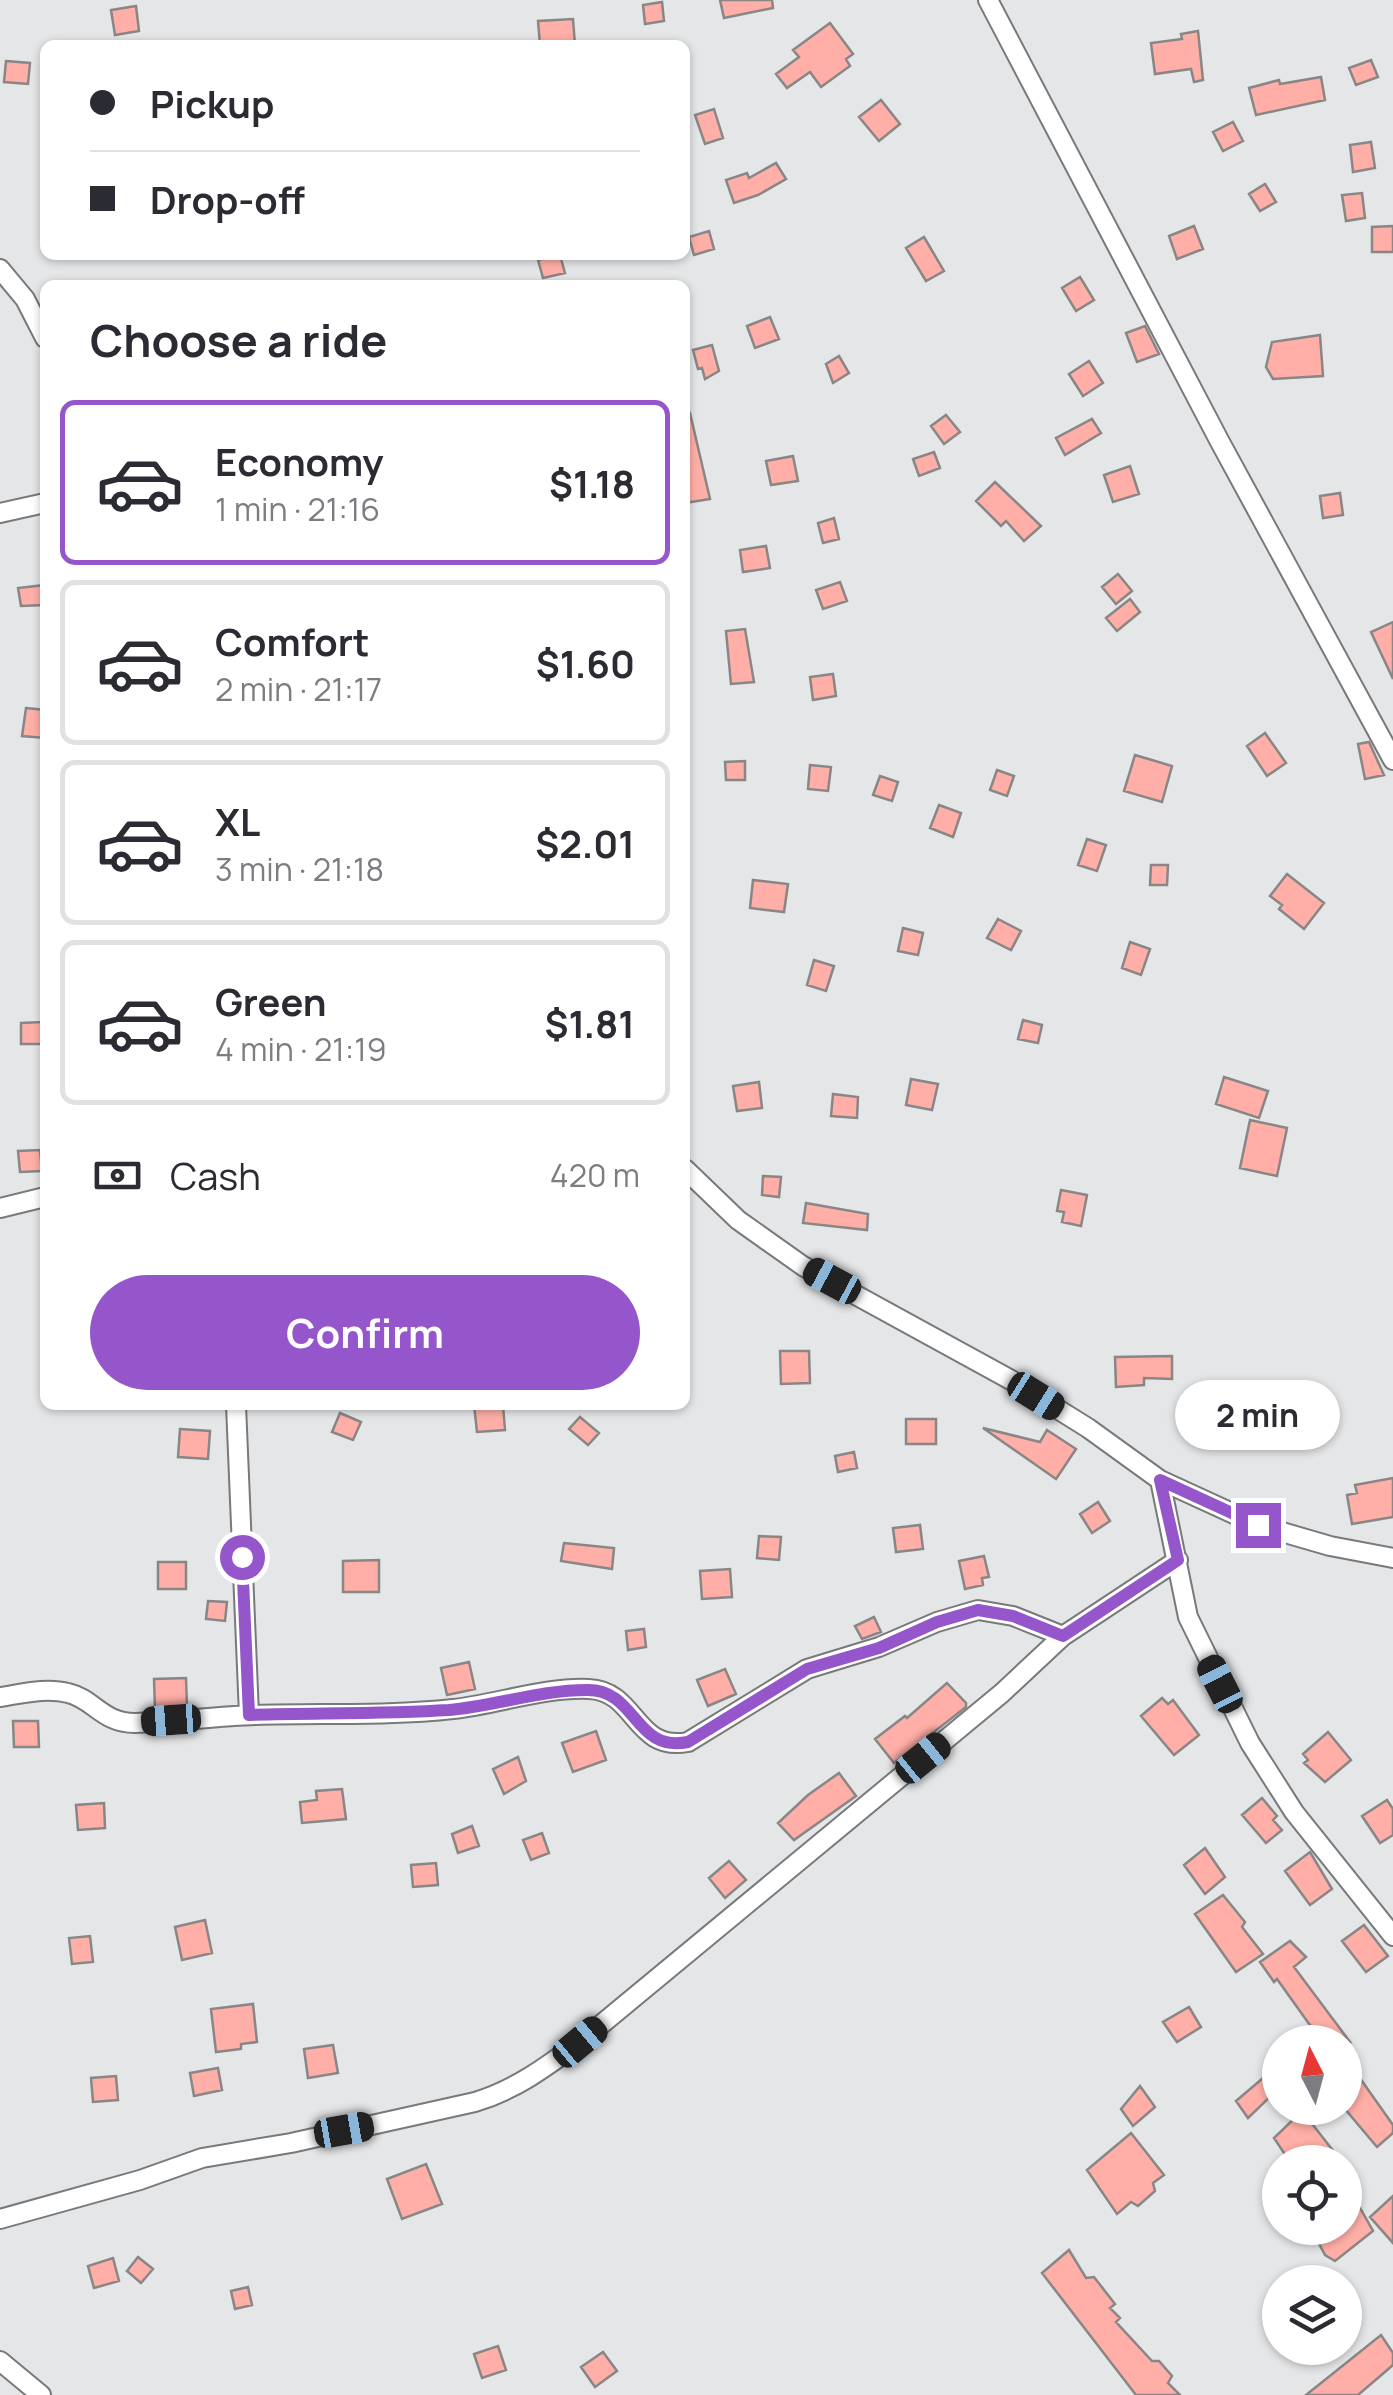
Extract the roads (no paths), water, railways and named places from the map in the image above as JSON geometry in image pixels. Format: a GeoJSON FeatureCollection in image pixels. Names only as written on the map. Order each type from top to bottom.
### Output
{"type":"FeatureCollection","features":[{"type":"Feature","properties":{"kind":"street"},"geometry":{"type":"LineString","coordinates":[[988,0],[1220,442],[1393,760]]}},
{"type":"Feature","properties":{"kind":"street"},"geometry":{"type":"LineString","coordinates":[[0,269],[24,299],[40,329]]}},
{"type":"Feature","properties":{"kind":"street"},"geometry":{"type":"LineString","coordinates":[[0,513],[40,505]]}},
{"type":"Feature","properties":{"kind":"street"},"geometry":{"type":"LineString","coordinates":[[690,1174],[738,1220],[802,1266],[1011,1380],[1088,1428],[1160,1480],[1258,1525],[1330,1546],[1393,1558]]}},
{"type":"Feature","properties":{"kind":"street"},"geometry":{"type":"LineString","coordinates":[[0,1208],[40,1198]]}},
{"type":"Feature","properties":{"kind":"street"},"geometry":{"type":"LineString","coordinates":[[236,1410],[249,1715]]}},
{"type":"Feature","properties":{"kind":"street"},"geometry":{"type":"LineString","coordinates":[[1160,1480],[1188,1618],[1250,1744],[1294,1812],[1393,1936]]}},
{"type":"Feature","properties":{"kind":"street"},"geometry":{"type":"LineString","coordinates":[[0,2218],[140,2180],[202,2158],[291,2143],[475,2102],[528,2080],[580,2042],[1002,1693],[1063,1636],[1178,1560]]}},
{"type":"Feature","properties":{"kind":"street"},"geometry":{"type":"LineString","coordinates":[[0,1697],[53,1690],[72,1693],[112,1721],[132,1723],[249,1715],[452,1710],[590,1689],[617,1697],[649,1736],[675,1745],[688,1742],[807,1669],[879,1648],[937,1622],[978,1610],[1013,1616],[1063,1636]]}},
{"type":"Feature","properties":{"kind":"street"},"geometry":{"type":"LineString","coordinates":[[0,2361],[42,2395]]}}]}
